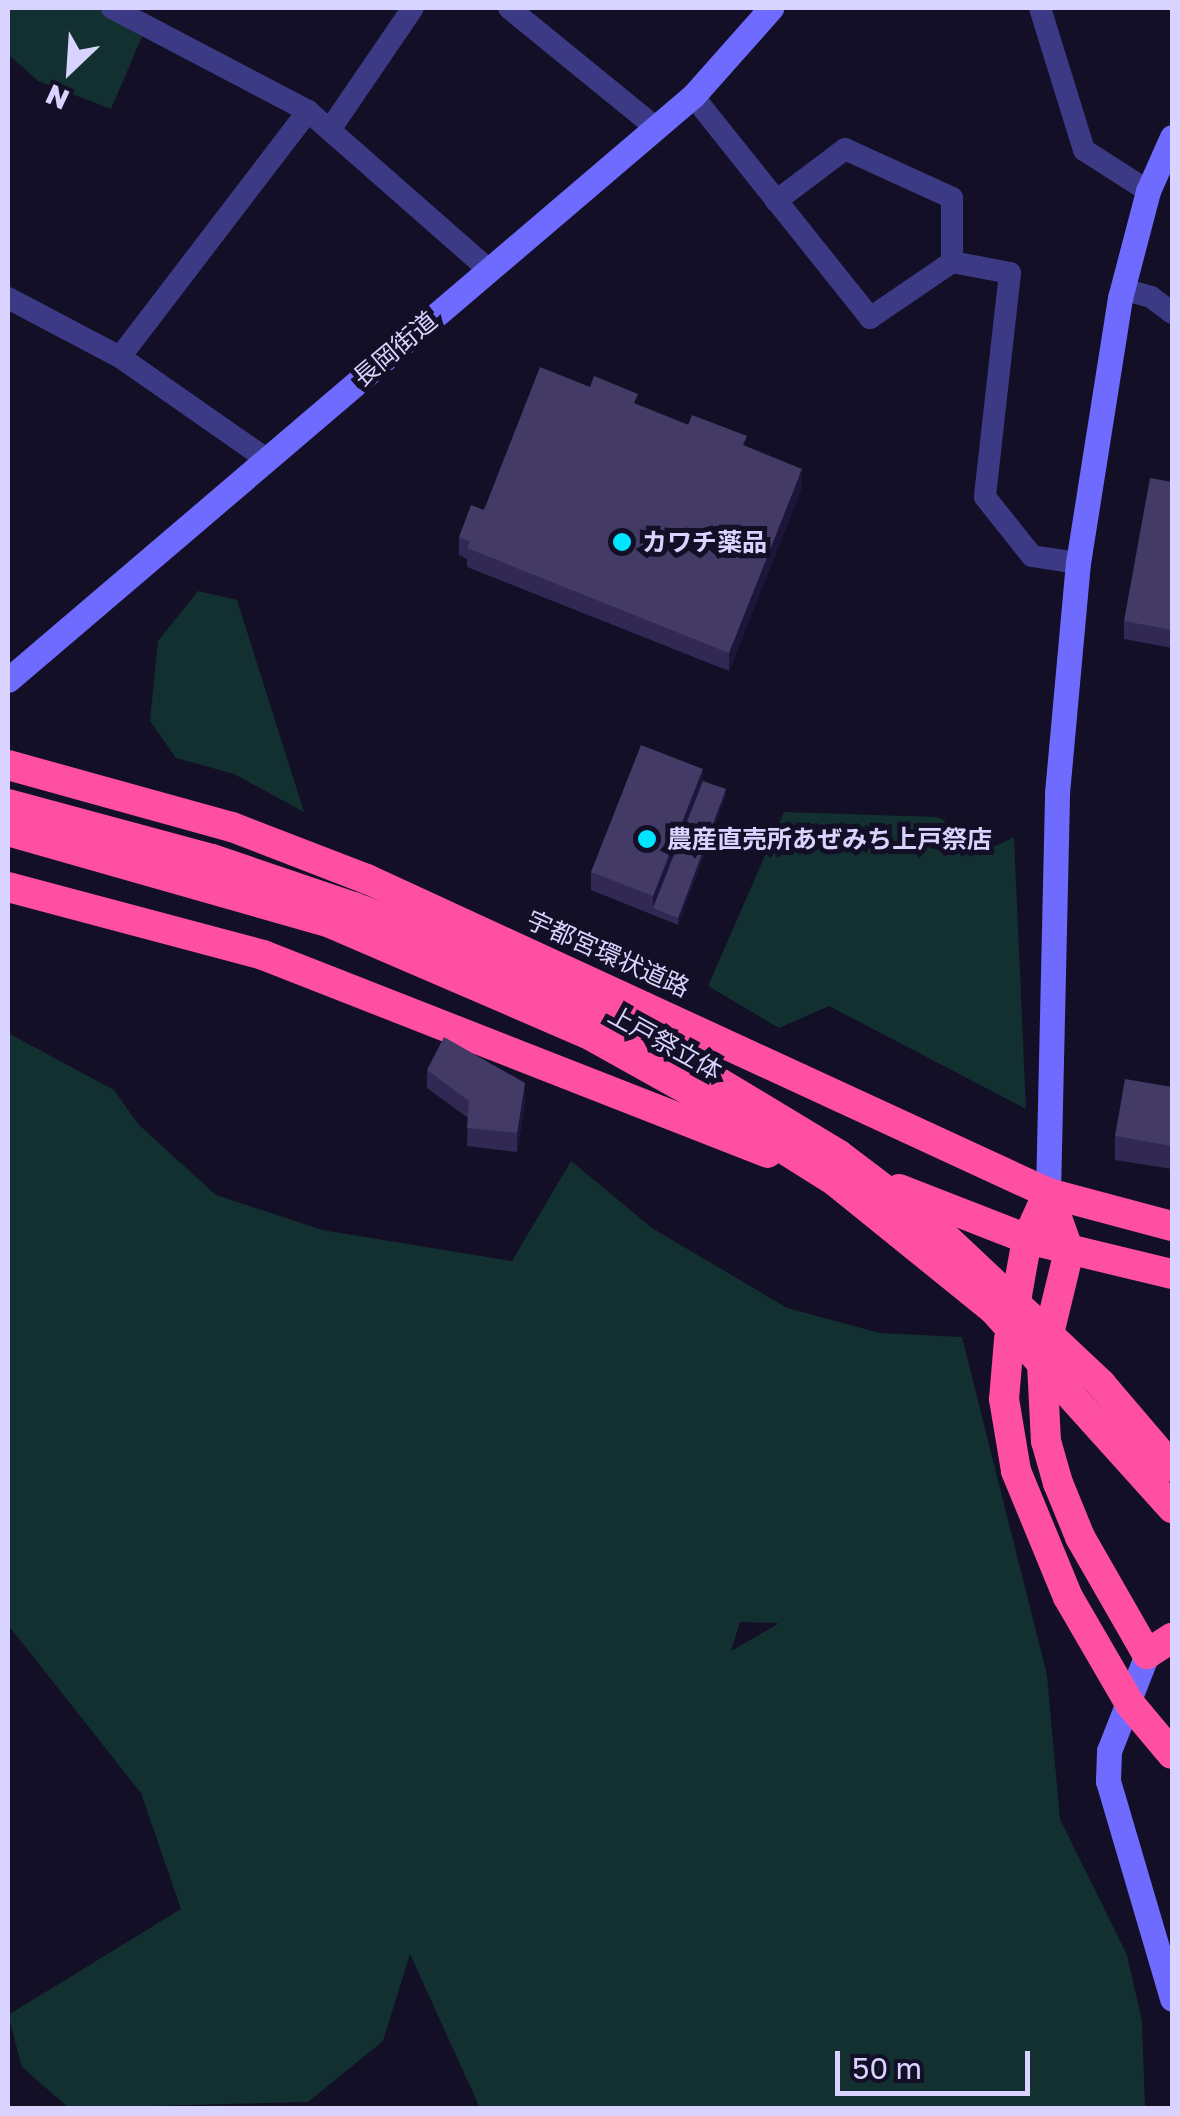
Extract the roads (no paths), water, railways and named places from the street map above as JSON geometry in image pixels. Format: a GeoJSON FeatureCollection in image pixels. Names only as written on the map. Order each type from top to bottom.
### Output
{"type":"FeatureCollection","features":[{"type":"Feature","properties":{"kind":"highway","name":"宇都宮環状道路"},"geometry":{"type":"LineString","coordinates":[[8,765],[194,815],[367,879],[1048,1192],[1172,1226]]}},
{"type":"Feature","properties":{"kind":"highway","name":"上戸祭立体"},"geometry":{"type":"LineString","coordinates":[[8,804],[212,859],[354,907],[466,951],[652,1042],[839,1155],[933,1226],[1101,1384],[1172,1467]]}},
{"type":"Feature","properties":{"kind":"highway","name":"上戸祭立体"},"geometry":{"type":"LineString","coordinates":[[8,832],[330,923],[586,1034],[708,1101],[836,1182],[993,1309],[1172,1508]]}},
{"type":"Feature","properties":{"kind":"highway"},"geometry":{"type":"LineString","coordinates":[[8,887],[263,955],[501,1043],[726,1139],[914,1194],[1027,1239],[1172,1274]]}},
{"type":"Feature","properties":{"kind":"highway"},"geometry":{"type":"LineString","coordinates":[[1048,1192],[1027,1239],[1004,1398],[1016,1471],[1068,1597],[1130,1704],[1172,1754]]}},
{"type":"Feature","properties":{"kind":"highway"},"geometry":{"type":"LineString","coordinates":[[1048,1192],[1069,1251],[1042,1363],[1046,1440],[1080,1538],[1160,1646]]}},
{"type":"Feature","properties":{"kind":"street"},"geometry":{"type":"LineString","coordinates":[[112,8],[308,111],[489,270]]}},
{"type":"Feature","properties":{"kind":"street"},"geometry":{"type":"LineString","coordinates":[[331,128],[412,8]]}},
{"type":"Feature","properties":{"kind":"street"},"geometry":{"type":"LineString","coordinates":[[508,8],[656,128]]}},
{"type":"Feature","properties":{"kind":"street","name":"長岡街道"},"geometry":{"type":"LineString","coordinates":[[8,680],[693,96],[771,8]]}},
{"type":"Feature","properties":{"kind":"street"},"geometry":{"type":"LineString","coordinates":[[1040,8],[1084,150],[1148,191]]}},
{"type":"Feature","properties":{"kind":"street"},"geometry":{"type":"LineString","coordinates":[[693,96],[870,318],[952,262],[1010,273],[984,497],[1032,556],[1078,564]]}},
{"type":"Feature","properties":{"kind":"street"},"geometry":{"type":"LineString","coordinates":[[120,357],[308,111]]}},
{"type":"Feature","properties":{"kind":"street"},"geometry":{"type":"LineString","coordinates":[[1048,1192],[1056,793],[1078,564],[1122,289],[1148,191],[1172,137]]}},
{"type":"Feature","properties":{"kind":"street"},"geometry":{"type":"LineString","coordinates":[[776,200],[845,149],[952,198],[952,262]]}},
{"type":"Feature","properties":{"kind":"street"},"geometry":{"type":"LineString","coordinates":[[1122,289],[1152,297],[1172,313]]}},
{"type":"Feature","properties":{"kind":"street"},"geometry":{"type":"LineString","coordinates":[[8,298],[120,357],[266,459]]}},
{"type":"Feature","properties":{"kind":"street"},"geometry":{"type":"LineString","coordinates":[[1160,1646],[1109,1751],[1108,1782],[1172,1998]]}},
{"type":"Feature","properties":{"kind":"place","name":"カワチ薬品"},"geometry":{"type":"Point","coordinates":[622,542]}},
{"type":"Feature","properties":{"kind":"place","name":"農産直売所あぜみち上戸祭店"},"geometry":{"type":"Point","coordinates":[647,839]}}]}
